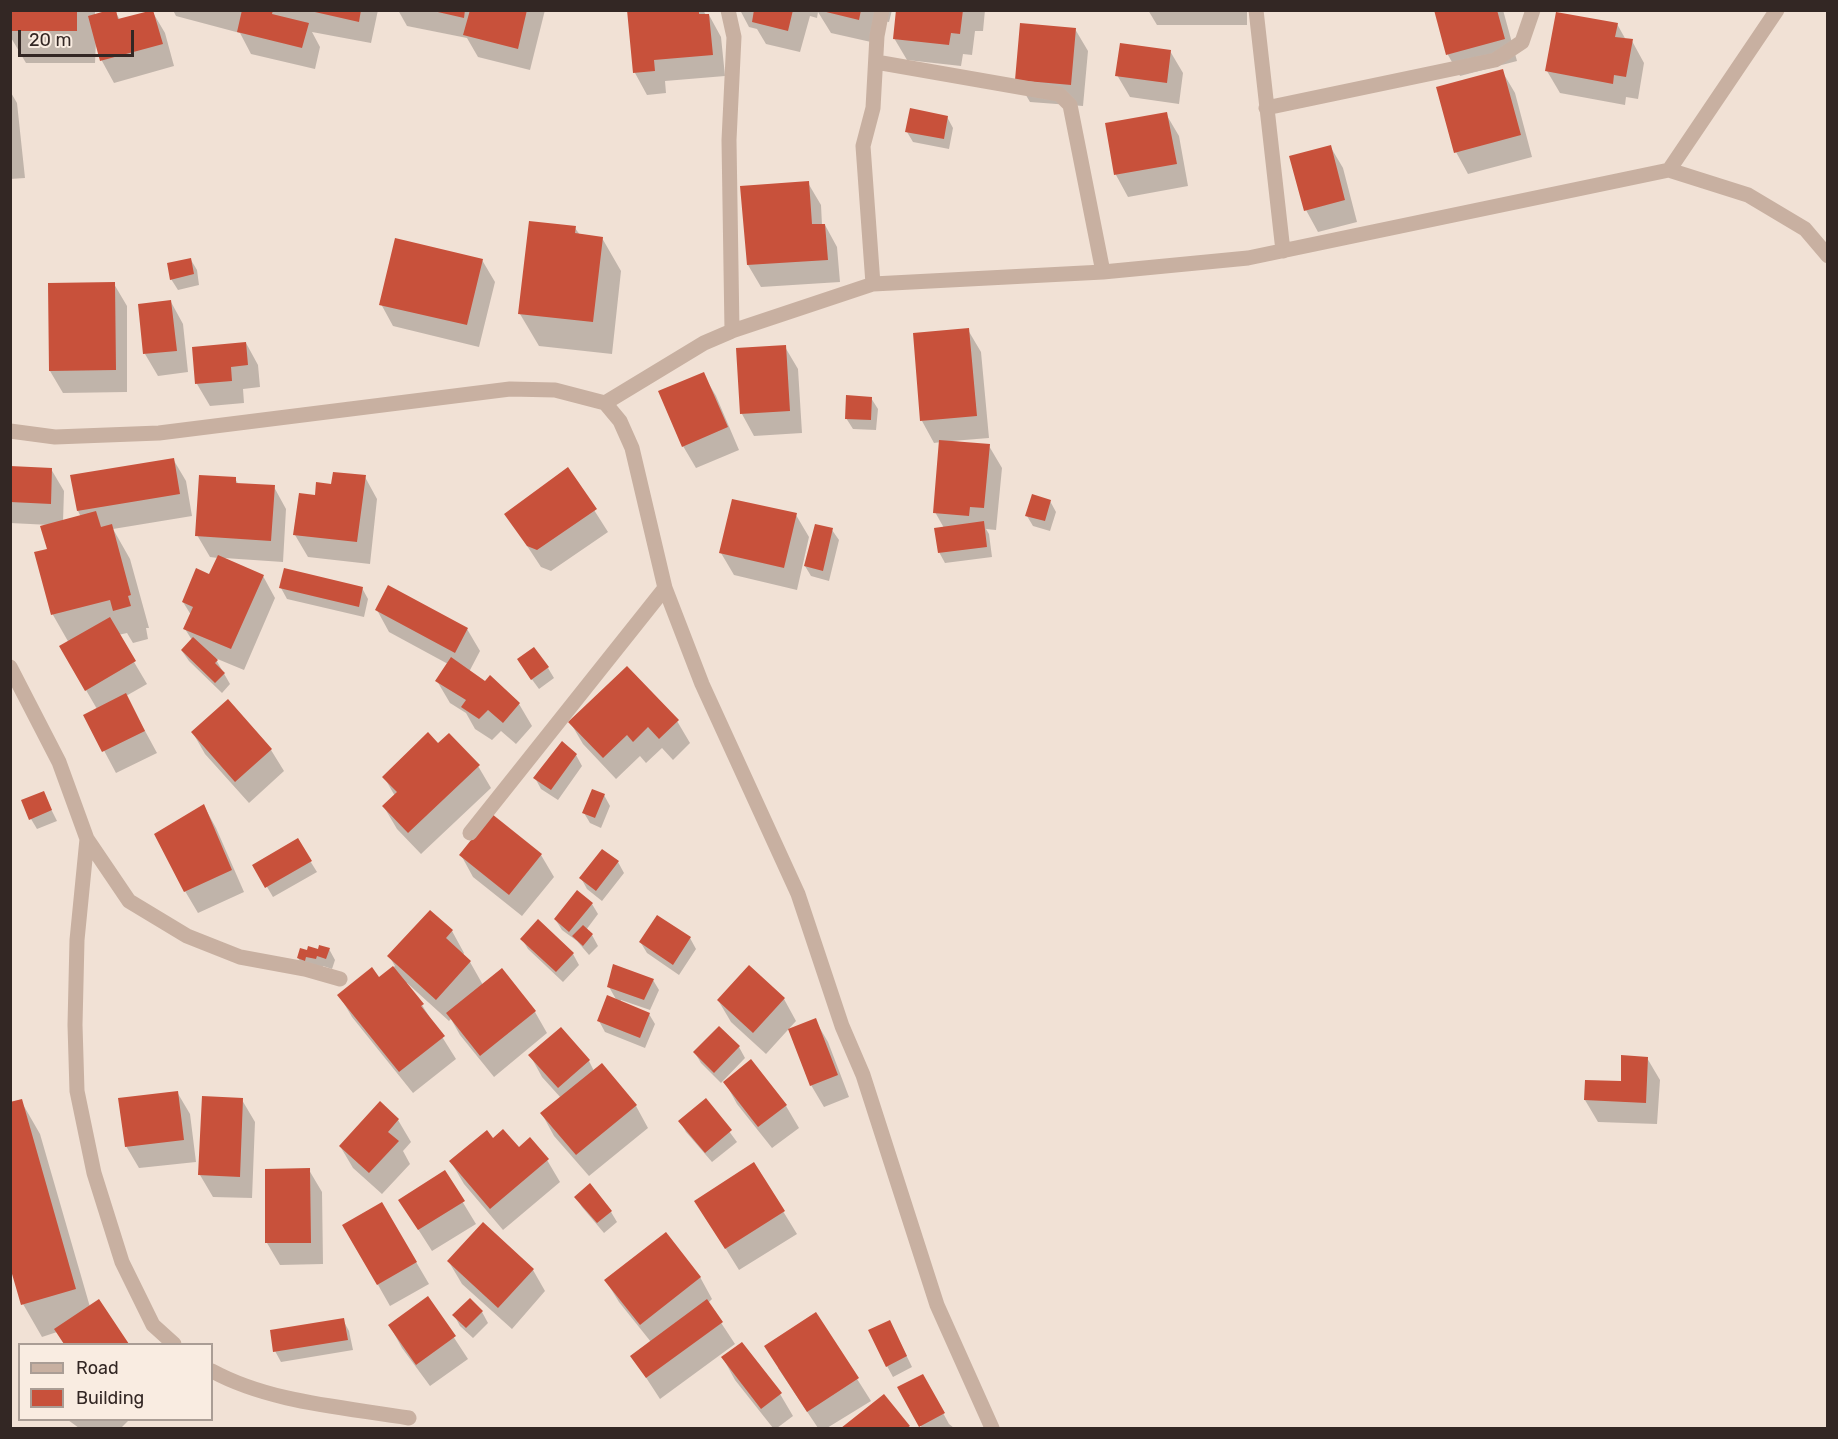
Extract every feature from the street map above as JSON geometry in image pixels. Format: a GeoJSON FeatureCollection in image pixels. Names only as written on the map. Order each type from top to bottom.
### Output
{"type":"FeatureCollection","features":[{"type":"Feature","properties":{"kind":"street"},"geometry":{"type":"LineString","coordinates":[[728,10],[734,37],[729,140],[732,331]]}},
{"type":"Feature","properties":{"kind":"street"},"geometry":{"type":"LineString","coordinates":[[873,284],[863,146],[873,108],[877,36],[882,10]]}},
{"type":"Feature","properties":{"kind":"street"},"geometry":{"type":"LineString","coordinates":[[1256,10],[1283,251]]}},
{"type":"Feature","properties":{"kind":"street"},"geometry":{"type":"LineString","coordinates":[[1266,108],[1495,60],[1522,42],[1533,10]]}},
{"type":"Feature","properties":{"kind":"street"},"geometry":{"type":"LineString","coordinates":[[1669,170],[1777,10]]}},
{"type":"Feature","properties":{"kind":"street"},"geometry":{"type":"LineString","coordinates":[[876,62],[1059,94],[1071,105],[1103,272]]}},
{"type":"Feature","properties":{"kind":"street"},"geometry":{"type":"LineString","coordinates":[[605,403],[704,343],[732,331],[873,284],[1103,272],[1248,258],[1669,170],[1748,195],[1805,229],[1827,256]]}},
{"type":"Feature","properties":{"kind":"street"},"geometry":{"type":"LineString","coordinates":[[10,430],[55,437],[159,433],[510,389],[555,390],[605,403],[620,421],[632,448],[665,588],[702,684],[798,894],[842,1026],[863,1075],[937,1305],[992,1428]]}},
{"type":"Feature","properties":{"kind":"street"},"geometry":{"type":"LineString","coordinates":[[470,833],[665,588]]}},
{"type":"Feature","properties":{"kind":"street"},"geometry":{"type":"LineString","coordinates":[[10,668],[59,762],[87,839],[129,901],[187,936],[240,957],[304,969],[340,979]]}},
{"type":"Feature","properties":{"kind":"street"},"geometry":{"type":"LineString","coordinates":[[87,839],[77,940],[75,1025],[77,1091],[94,1173],[122,1263],[153,1325],[173,1343]]}},
{"type":"Feature","properties":{"kind":"street"},"geometry":{"type":"LineString","coordinates":[[213,1372],[228,1379],[288,1398],[410,1418]]}},
{"type":"Feature","properties":{"kind":"building"},"geometry":{"type":"Polygon","coordinates":[[[10,10],[77,10],[77,31],[10,31],[10,10]]]}},
{"type":"Feature","properties":{"kind":"building"},"geometry":{"type":"Polygon","coordinates":[[[116,10],[118,19],[153,10],[163,44],[100,61],[88,16],[116,10]]]}},
{"type":"Feature","properties":{"kind":"building"},"geometry":{"type":"Polygon","coordinates":[[[242,10],[273,10],[272,14],[309,23],[302,48],[237,32],[242,10]]]}},
{"type":"Feature","properties":{"kind":"building"},"geometry":{"type":"Polygon","coordinates":[[[306,10],[361,10],[359,22],[306,10]]]}},
{"type":"Feature","properties":{"kind":"building"},"geometry":{"type":"Polygon","coordinates":[[[429,10],[465,10],[464,18],[429,10]]]}},
{"type":"Feature","properties":{"kind":"building"},"geometry":{"type":"Polygon","coordinates":[[[470,10],[527,10],[518,49],[463,35],[470,10]]]}},
{"type":"Feature","properties":{"kind":"building"},"geometry":{"type":"Polygon","coordinates":[[[627,10],[699,10],[699,14],[709,14],[713,55],[654,60],[655,71],[633,73],[627,10]]]}},
{"type":"Feature","properties":{"kind":"building"},"geometry":{"type":"Polygon","coordinates":[[[754,10],[793,10],[788,31],[752,22],[754,10]]]}},
{"type":"Feature","properties":{"kind":"building"},"geometry":{"type":"Polygon","coordinates":[[[818,10],[861,10],[859,20],[818,10]]]}},
{"type":"Feature","properties":{"kind":"building"},"geometry":{"type":"Polygon","coordinates":[[[896,10],[963,10],[960,34],[951,33],[949,45],[893,39],[896,10]]]}},
{"type":"Feature","properties":{"kind":"building"},"geometry":{"type":"Polygon","coordinates":[[[1434,10],[1497,10],[1505,39],[1446,55],[1434,10]]]}},
{"type":"Feature","properties":{"kind":"building"},"geometry":{"type":"Polygon","coordinates":[[[1556,12],[1618,23],[1615,37],[1633,39],[1626,77],[1614,75],[1613,84],[1545,71],[1556,12]]]}},
{"type":"Feature","properties":{"kind":"building"},"geometry":{"type":"Polygon","coordinates":[[[1020,23],[1076,28],[1071,85],[1015,80],[1020,23]]]}},
{"type":"Feature","properties":{"kind":"building"},"geometry":{"type":"Polygon","coordinates":[[[1120,43],[1171,50],[1167,83],[1115,76],[1120,43]]]}},
{"type":"Feature","properties":{"kind":"building"},"geometry":{"type":"Polygon","coordinates":[[[1503,69],[1521,135],[1454,153],[1436,87],[1503,69]]]}},
{"type":"Feature","properties":{"kind":"building"},"geometry":{"type":"Polygon","coordinates":[[[910,108],[948,116],[944,139],[905,132],[910,108]]]}},
{"type":"Feature","properties":{"kind":"building"},"geometry":{"type":"Polygon","coordinates":[[[1167,112],[1177,164],[1114,175],[1105,123],[1167,112]]]}},
{"type":"Feature","properties":{"kind":"building"},"geometry":{"type":"Polygon","coordinates":[[[1331,145],[1345,200],[1304,211],[1289,156],[1331,145]]]}},
{"type":"Feature","properties":{"kind":"building"},"geometry":{"type":"Polygon","coordinates":[[[809,181],[812,224],[825,224],[828,260],[747,265],[740,186],[809,181]]]}},
{"type":"Feature","properties":{"kind":"building"},"geometry":{"type":"Polygon","coordinates":[[[529,221],[576,226],[575,233],[603,237],[593,322],[518,314],[529,221]]]}},
{"type":"Feature","properties":{"kind":"building"},"geometry":{"type":"Polygon","coordinates":[[[395,238],[483,259],[467,325],[379,305],[395,238]]]}},
{"type":"Feature","properties":{"kind":"building"},"geometry":{"type":"Polygon","coordinates":[[[191,258],[194,274],[170,280],[167,263],[191,258]]]}},
{"type":"Feature","properties":{"kind":"building"},"geometry":{"type":"Polygon","coordinates":[[[115,282],[116,370],[49,371],[48,283],[115,282]]]}},
{"type":"Feature","properties":{"kind":"building"},"geometry":{"type":"Polygon","coordinates":[[[171,300],[177,351],[143,354],[138,304],[171,300]]]}},
{"type":"Feature","properties":{"kind":"building"},"geometry":{"type":"Polygon","coordinates":[[[969,328],[977,416],[920,421],[913,333],[969,328]]]}},
{"type":"Feature","properties":{"kind":"building"},"geometry":{"type":"Polygon","coordinates":[[[246,342],[248,365],[231,367],[232,381],[195,384],[192,347],[246,342]]]}},
{"type":"Feature","properties":{"kind":"building"},"geometry":{"type":"Polygon","coordinates":[[[786,345],[790,411],[740,414],[736,348],[786,345]]]}},
{"type":"Feature","properties":{"kind":"building"},"geometry":{"type":"Polygon","coordinates":[[[704,372],[728,427],[682,447],[658,391],[704,372]]]}},
{"type":"Feature","properties":{"kind":"building"},"geometry":{"type":"Polygon","coordinates":[[[846,395],[872,397],[871,420],[845,419],[846,395]]]}},
{"type":"Feature","properties":{"kind":"building"},"geometry":{"type":"Polygon","coordinates":[[[939,440],[990,444],[984,508],[970,507],[969,516],[933,513],[939,440]]]}},
{"type":"Feature","properties":{"kind":"building"},"geometry":{"type":"Polygon","coordinates":[[[174,458],[180,494],[77,511],[70,475],[174,458]]]}},
{"type":"Feature","properties":{"kind":"building"},"geometry":{"type":"Polygon","coordinates":[[[10,466],[52,468],[51,504],[10,502],[10,466]]]}},
{"type":"Feature","properties":{"kind":"building"},"geometry":{"type":"Polygon","coordinates":[[[568,467],[597,509],[537,550],[527,546],[504,514],[568,467]]]}},
{"type":"Feature","properties":{"kind":"building"},"geometry":{"type":"Polygon","coordinates":[[[333,472],[366,475],[357,542],[293,535],[299,493],[315,495],[316,482],[331,484],[333,472]]]}},
{"type":"Feature","properties":{"kind":"building"},"geometry":{"type":"Polygon","coordinates":[[[199,475],[236,477],[236,483],[275,485],[271,541],[195,536],[199,475]]]}},
{"type":"Feature","properties":{"kind":"building"},"geometry":{"type":"Polygon","coordinates":[[[1032,494],[1051,500],[1045,521],[1025,516],[1032,494]]]}},
{"type":"Feature","properties":{"kind":"building"},"geometry":{"type":"Polygon","coordinates":[[[732,499],[797,513],[784,568],[719,553],[732,499]]]}},
{"type":"Feature","properties":{"kind":"building"},"geometry":{"type":"Polygon","coordinates":[[[96,511],[101,527],[112,524],[131,595],[128,596],[131,606],[113,611],[110,600],[51,615],[34,552],[47,549],[40,526],[96,511]]]}},
{"type":"Feature","properties":{"kind":"building"},"geometry":{"type":"Polygon","coordinates":[[[984,521],[987,547],[938,553],[934,528],[984,521]]]}},
{"type":"Feature","properties":{"kind":"building"},"geometry":{"type":"Polygon","coordinates":[[[815,524],[833,528],[823,571],[804,566],[815,524]]]}},
{"type":"Feature","properties":{"kind":"building"},"geometry":{"type":"Polygon","coordinates":[[[218,555],[264,575],[231,649],[183,629],[193,607],[182,602],[196,568],[209,574],[218,555]]]}},
{"type":"Feature","properties":{"kind":"building"},"geometry":{"type":"Polygon","coordinates":[[[284,568],[363,587],[359,607],[279,588],[284,568]]]}},
{"type":"Feature","properties":{"kind":"building"},"geometry":{"type":"Polygon","coordinates":[[[388,585],[468,628],[455,653],[375,610],[388,585]]]}},
{"type":"Feature","properties":{"kind":"building"},"geometry":{"type":"Polygon","coordinates":[[[110,617],[136,661],[85,691],[59,646],[110,617]]]}},
{"type":"Feature","properties":{"kind":"building"},"geometry":{"type":"Polygon","coordinates":[[[193,637],[218,660],[215,663],[225,673],[215,683],[181,650],[193,637]]]}},
{"type":"Feature","properties":{"kind":"building"},"geometry":{"type":"Polygon","coordinates":[[[534,647],[549,667],[531,680],[517,659],[534,647]]]}},
{"type":"Feature","properties":{"kind":"building"},"geometry":{"type":"Polygon","coordinates":[[[451,657],[485,681],[490,675],[520,703],[503,723],[488,710],[479,719],[461,707],[466,700],[435,681],[451,657]]]}},
{"type":"Feature","properties":{"kind":"building"},"geometry":{"type":"Polygon","coordinates":[[[627,666],[679,720],[659,739],[648,727],[633,742],[627,735],[603,758],[568,722],[627,666]]]}},
{"type":"Feature","properties":{"kind":"building"},"geometry":{"type":"Polygon","coordinates":[[[126,693],[145,731],[102,752],[83,715],[126,693]]]}},
{"type":"Feature","properties":{"kind":"building"},"geometry":{"type":"Polygon","coordinates":[[[228,699],[272,749],[235,782],[191,732],[228,699]]]}},
{"type":"Feature","properties":{"kind":"building"},"geometry":{"type":"Polygon","coordinates":[[[428,732],[438,743],[449,733],[480,765],[408,833],[382,806],[397,792],[382,777],[428,732]]]}},
{"type":"Feature","properties":{"kind":"building"},"geometry":{"type":"Polygon","coordinates":[[[562,741],[577,754],[551,790],[533,778],[562,741]]]}},
{"type":"Feature","properties":{"kind":"building"},"geometry":{"type":"Polygon","coordinates":[[[592,789],[605,794],[595,818],[582,813],[592,789]]]}},
{"type":"Feature","properties":{"kind":"building"},"geometry":{"type":"Polygon","coordinates":[[[44,791],[52,810],[29,820],[21,800],[44,791]]]}},
{"type":"Feature","properties":{"kind":"building"},"geometry":{"type":"Polygon","coordinates":[[[204,804],[232,870],[184,892],[154,834],[204,804]]]}},
{"type":"Feature","properties":{"kind":"building"},"geometry":{"type":"Polygon","coordinates":[[[492,814],[542,854],[509,895],[459,855],[492,814]]]}},
{"type":"Feature","properties":{"kind":"building"},"geometry":{"type":"Polygon","coordinates":[[[298,838],[312,861],[265,888],[252,865],[298,838]]]}},
{"type":"Feature","properties":{"kind":"building"},"geometry":{"type":"Polygon","coordinates":[[[602,849],[619,861],[596,891],[579,878],[602,849]]]}},
{"type":"Feature","properties":{"kind":"building"},"geometry":{"type":"Polygon","coordinates":[[[577,890],[593,903],[569,932],[554,919],[577,890]]]}},
{"type":"Feature","properties":{"kind":"building"},"geometry":{"type":"Polygon","coordinates":[[[430,910],[453,930],[446,938],[471,961],[436,1000],[387,956],[430,910]]]}},
{"type":"Feature","properties":{"kind":"building"},"geometry":{"type":"Polygon","coordinates":[[[657,915],[691,937],[673,965],[639,942],[657,915]]]}},
{"type":"Feature","properties":{"kind":"building"},"geometry":{"type":"Polygon","coordinates":[[[538,919],[574,953],[556,972],[520,939],[538,919]]]}},
{"type":"Feature","properties":{"kind":"building"},"geometry":{"type":"Polygon","coordinates":[[[583,925],[593,934],[583,946],[572,936],[583,925]]]}},
{"type":"Feature","properties":{"kind":"building"},"geometry":{"type":"Polygon","coordinates":[[[319,945],[330,948],[326,959],[317,956],[316,959],[306,957],[305,961],[297,958],[300,948],[307,950],[308,946],[318,949],[319,945]]]}},
{"type":"Feature","properties":{"kind":"building"},"geometry":{"type":"Polygon","coordinates":[[[613,964],[654,979],[644,1000],[607,987],[613,964]]]}},
{"type":"Feature","properties":{"kind":"building"},"geometry":{"type":"Polygon","coordinates":[[[749,965],[785,998],[753,1033],[717,1000],[749,965]]]}},
{"type":"Feature","properties":{"kind":"building"},"geometry":{"type":"Polygon","coordinates":[[[393,966],[424,1004],[421,1006],[445,1036],[399,1072],[337,995],[372,967],[379,977],[393,966]]]}},
{"type":"Feature","properties":{"kind":"building"},"geometry":{"type":"Polygon","coordinates":[[[502,968],[536,1011],[480,1056],[446,1013],[502,968]]]}},
{"type":"Feature","properties":{"kind":"building"},"geometry":{"type":"Polygon","coordinates":[[[607,995],[650,1013],[640,1038],[597,1021],[607,995]]]}},
{"type":"Feature","properties":{"kind":"building"},"geometry":{"type":"Polygon","coordinates":[[[816,1018],[838,1075],[810,1086],[788,1029],[816,1018]]]}},
{"type":"Feature","properties":{"kind":"building"},"geometry":{"type":"Polygon","coordinates":[[[719,1026],[740,1046],[714,1073],[693,1052],[719,1026]]]}},
{"type":"Feature","properties":{"kind":"building"},"geometry":{"type":"Polygon","coordinates":[[[561,1027],[590,1060],[558,1088],[528,1055],[561,1027]]]}},
{"type":"Feature","properties":{"kind":"building"},"geometry":{"type":"Polygon","coordinates":[[[1621,1055],[1648,1057],[1646,1103],[1584,1100],[1585,1080],[1621,1081],[1621,1055]]]}},
{"type":"Feature","properties":{"kind":"building"},"geometry":{"type":"Polygon","coordinates":[[[751,1059],[787,1105],[758,1127],[723,1082],[751,1059]]]}},
{"type":"Feature","properties":{"kind":"building"},"geometry":{"type":"Polygon","coordinates":[[[602,1063],[637,1105],[576,1155],[540,1113],[602,1063]]]}},
{"type":"Feature","properties":{"kind":"building"},"geometry":{"type":"Polygon","coordinates":[[[178,1091],[184,1140],[125,1147],[118,1098],[178,1091]]]}},
{"type":"Feature","properties":{"kind":"building"},"geometry":{"type":"Polygon","coordinates":[[[202,1096],[243,1098],[240,1177],[198,1175],[202,1096]]]}},
{"type":"Feature","properties":{"kind":"building"},"geometry":{"type":"Polygon","coordinates":[[[706,1098],[732,1130],[705,1153],[678,1121],[706,1098]]]}},
{"type":"Feature","properties":{"kind":"building"},"geometry":{"type":"Polygon","coordinates":[[[22,1099],[76,1289],[21,1305],[10,1267],[10,1102],[22,1099]]]}},
{"type":"Feature","properties":{"kind":"building"},"geometry":{"type":"Polygon","coordinates":[[[380,1101],[399,1119],[388,1132],[399,1141],[369,1173],[339,1146],[380,1101]]]}},
{"type":"Feature","properties":{"kind":"building"},"geometry":{"type":"Polygon","coordinates":[[[503,1129],[519,1147],[530,1137],[549,1159],[490,1209],[449,1161],[487,1130],[493,1138],[503,1129]]]}},
{"type":"Feature","properties":{"kind":"building"},"geometry":{"type":"Polygon","coordinates":[[[754,1162],[785,1211],[725,1249],[694,1201],[754,1162]]]}},
{"type":"Feature","properties":{"kind":"building"},"geometry":{"type":"Polygon","coordinates":[[[310,1168],[311,1243],[265,1243],[265,1169],[310,1168]]]}},
{"type":"Feature","properties":{"kind":"building"},"geometry":{"type":"Polygon","coordinates":[[[445,1170],[465,1201],[418,1230],[398,1200],[445,1170]]]}},
{"type":"Feature","properties":{"kind":"building"},"geometry":{"type":"Polygon","coordinates":[[[590,1183],[612,1211],[597,1223],[574,1197],[590,1183]]]}},
{"type":"Feature","properties":{"kind":"building"},"geometry":{"type":"Polygon","coordinates":[[[382,1202],[417,1262],[377,1285],[342,1225],[382,1202]]]}},
{"type":"Feature","properties":{"kind":"building"},"geometry":{"type":"Polygon","coordinates":[[[483,1222],[534,1269],[498,1308],[447,1261],[483,1222]]]}},
{"type":"Feature","properties":{"kind":"building"},"geometry":{"type":"Polygon","coordinates":[[[666,1232],[701,1277],[640,1325],[604,1280],[666,1232]]]}},
{"type":"Feature","properties":{"kind":"building"},"geometry":{"type":"Polygon","coordinates":[[[428,1296],[456,1336],[416,1365],[388,1325],[428,1296]]]}},
{"type":"Feature","properties":{"kind":"building"},"geometry":{"type":"Polygon","coordinates":[[[470,1298],[483,1311],[466,1328],[452,1315],[470,1298]]]}},
{"type":"Feature","properties":{"kind":"building"},"geometry":{"type":"Polygon","coordinates":[[[99,1299],[128,1343],[63,1343],[54,1329],[99,1299]]]}},
{"type":"Feature","properties":{"kind":"building"},"geometry":{"type":"Polygon","coordinates":[[[707,1299],[723,1322],[646,1378],[630,1356],[707,1299]]]}},
{"type":"Feature","properties":{"kind":"building"},"geometry":{"type":"Polygon","coordinates":[[[816,1312],[859,1378],[807,1412],[764,1346],[816,1312]]]}},
{"type":"Feature","properties":{"kind":"building"},"geometry":{"type":"Polygon","coordinates":[[[344,1318],[348,1340],[273,1352],[270,1330],[344,1318]]]}},
{"type":"Feature","properties":{"kind":"building"},"geometry":{"type":"Polygon","coordinates":[[[890,1320],[907,1356],[886,1367],[868,1330],[890,1320]]]}},
{"type":"Feature","properties":{"kind":"building"},"geometry":{"type":"Polygon","coordinates":[[[742,1342],[782,1393],[761,1409],[721,1357],[742,1342]]]}},
{"type":"Feature","properties":{"kind":"building"},"geometry":{"type":"Polygon","coordinates":[[[923,1374],[945,1413],[919,1427],[897,1387],[923,1374]]]}},
{"type":"Feature","properties":{"kind":"building"},"geometry":{"type":"Polygon","coordinates":[[[884,1394],[910,1426],[907,1428],[841,1428],[884,1394]]]}}]}
